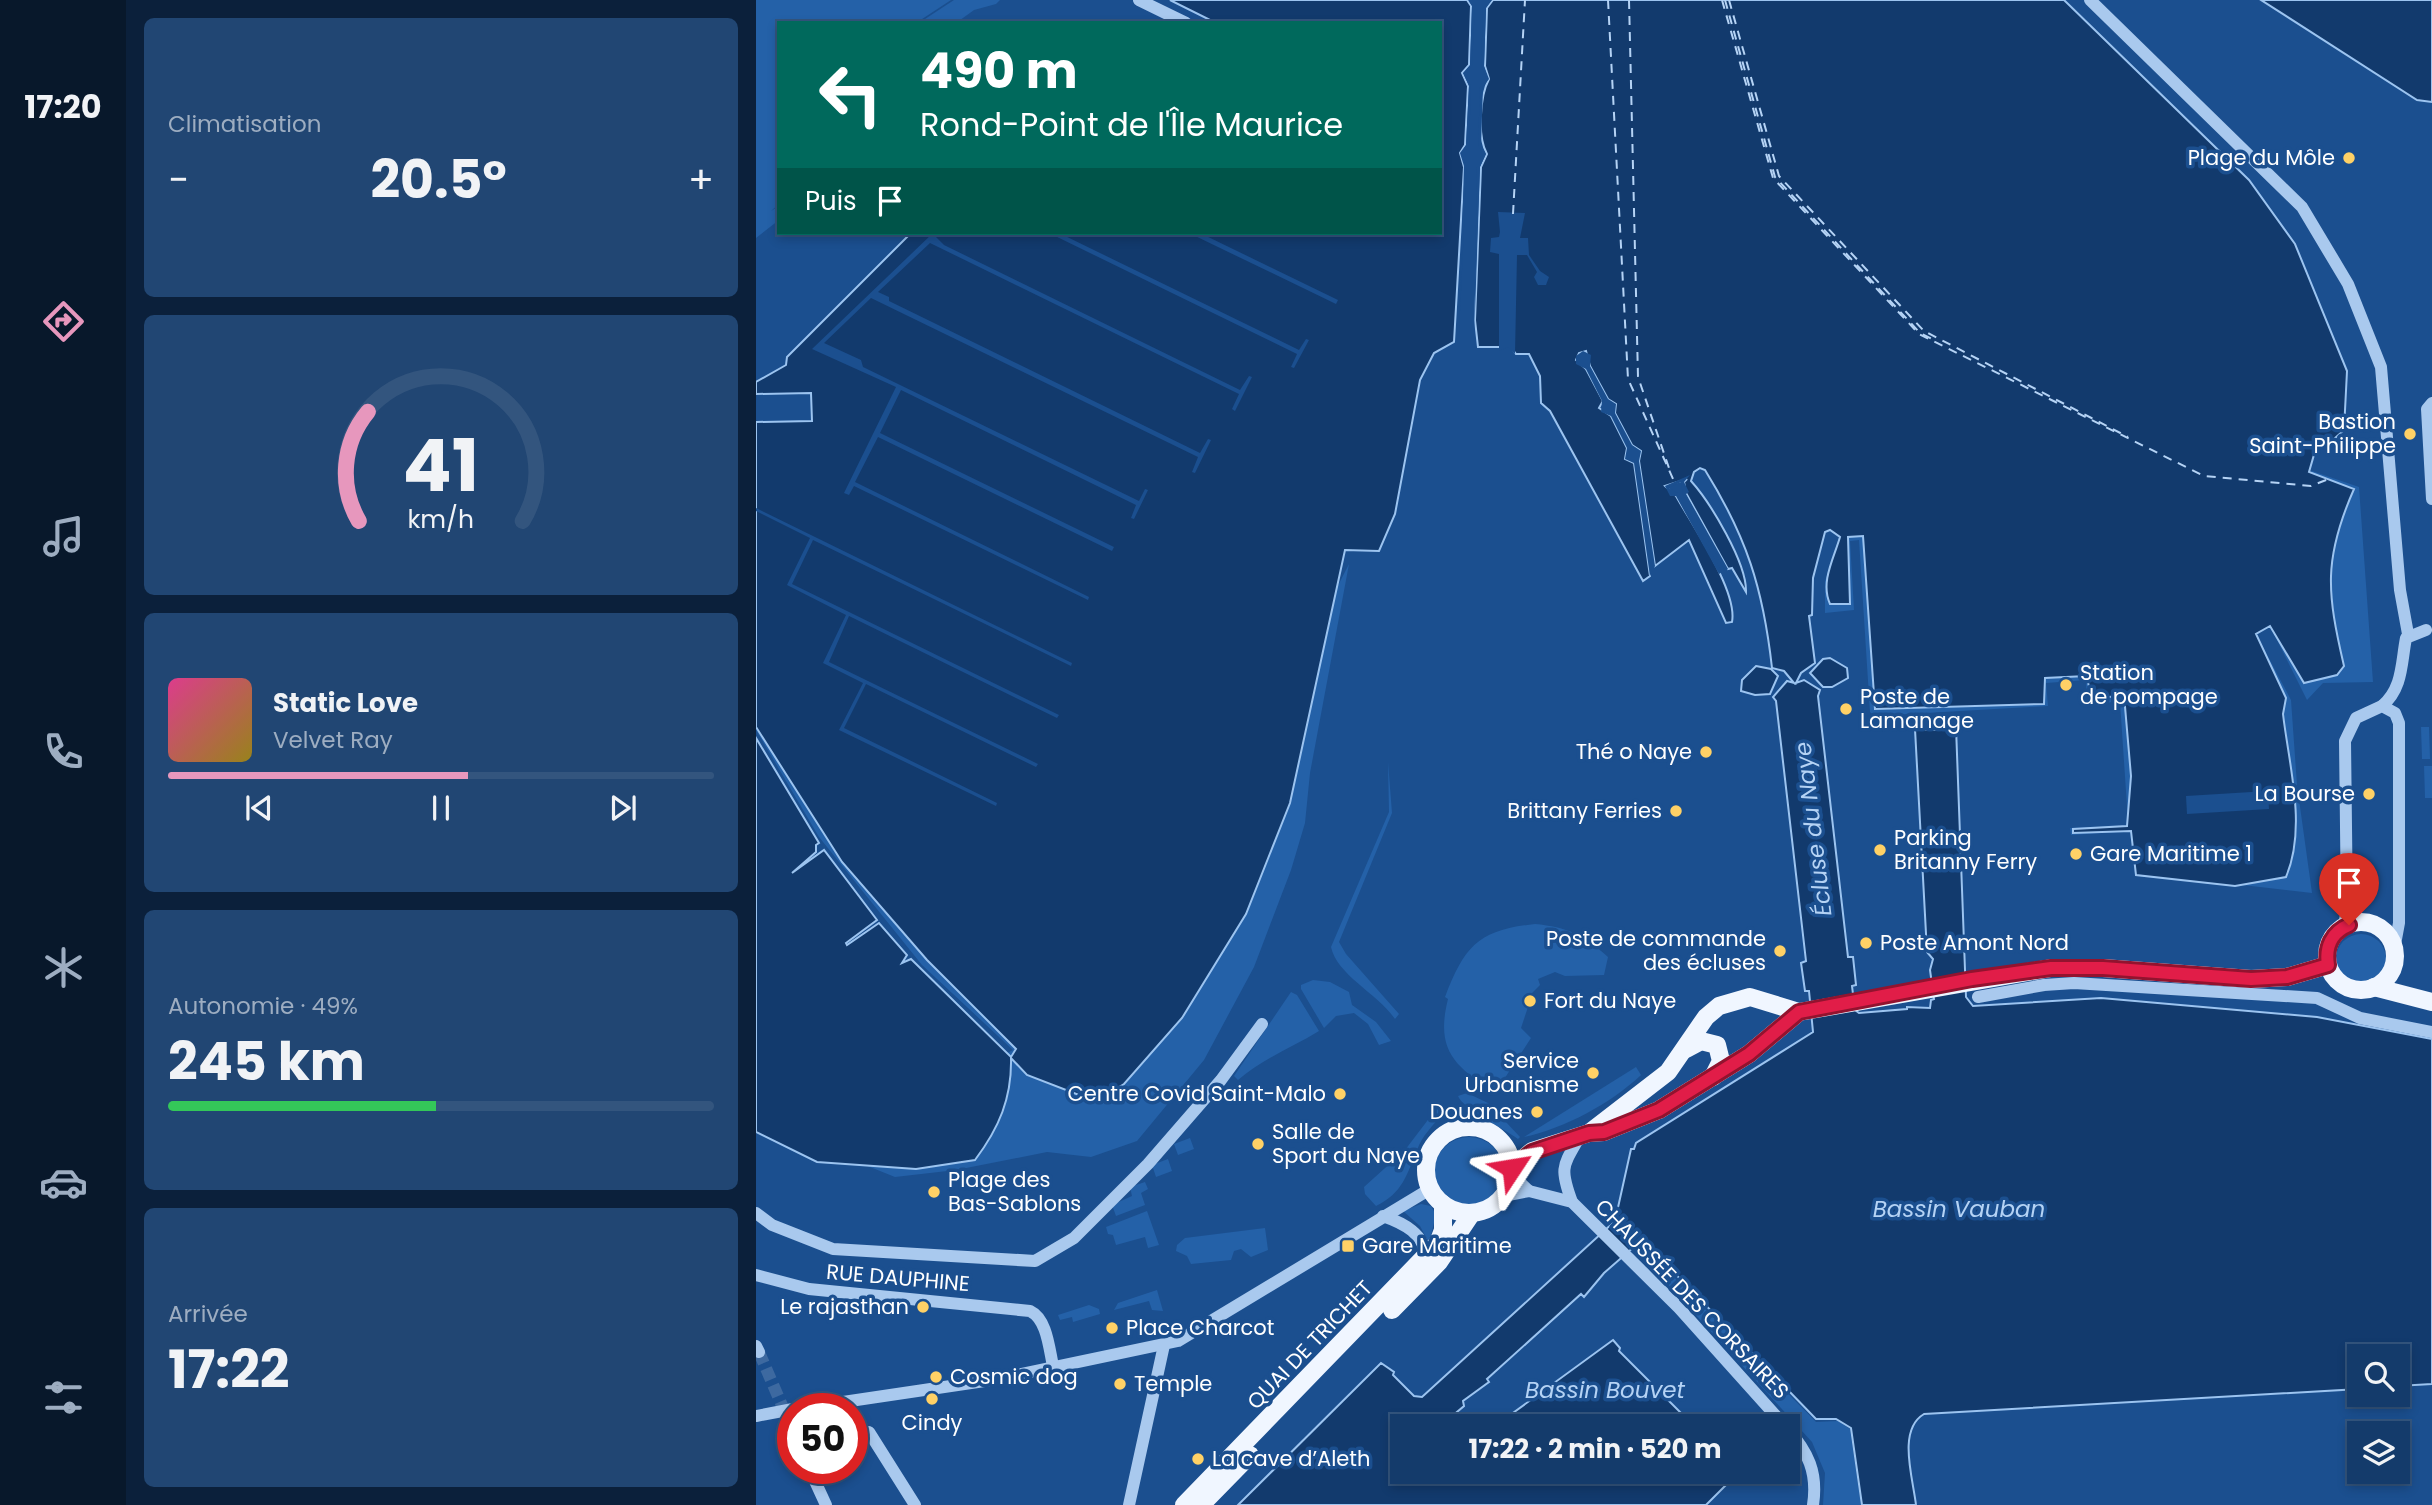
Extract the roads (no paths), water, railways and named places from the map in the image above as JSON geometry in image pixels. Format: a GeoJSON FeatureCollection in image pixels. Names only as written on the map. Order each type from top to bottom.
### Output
{"type":"FeatureCollection","features":[{"type":"Feature","properties":{"kind":"main road"},"geometry":{"type":"LineString","coordinates":[[2391,971],[2374,987],[2363,990],[2346,987],[2333,976],[2328,965],[2329,944],[2343,927],[2362,922],[2376,926],[2388,936],[2394,950],[2391,971],[2400,995]]}},
{"type":"Feature","properties":{"kind":"main road"},"geometry":{"type":"LineString","coordinates":[[1585,1134],[1652,1088],[1685,1050],[1706,1017],[1719,1006],[1750,997],[1788,1013],[1972,979],[2075,967],[2251,979],[2287,977],[2328,965]]}},
{"type":"Feature","properties":{"kind":"main road"},"geometry":{"type":"LineString","coordinates":[[2374,987],[2432,1002]]}},
{"type":"Feature","properties":{"kind":"main road"},"geometry":{"type":"LineString","coordinates":[[1532,1152],[1505,1146],[1485,1130],[1460,1128],[1437,1141],[1426,1164],[1430,1189],[1443,1204],[1452,1209],[1472,1213],[1489,1208],[1503,1196],[1512,1171],[1532,1152],[1585,1134],[1604,1132],[1638,1121],[1749,1054],[1788,1013]]}},
{"type":"Feature","properties":{"kind":"main road"},"geometry":{"type":"LineString","coordinates":[[1685,1050],[1701,1041],[1717,1045],[1721,1054],[1713,1077]]}},
{"type":"Feature","properties":{"kind":"main road"},"geometry":{"type":"LineString","coordinates":[[1505,1146],[1512,1171]]}},
{"type":"Feature","properties":{"kind":"main road","name":"QUAI DE TRICHET"},"geometry":{"type":"LineString","coordinates":[[1184,1505],[1438,1243],[1443,1230],[1443,1204]]}},
{"type":"Feature","properties":{"kind":"main road","name":"QUAI DE TRICHET"},"geometry":{"type":"LineString","coordinates":[[1202,1505],[1427,1275],[1455,1241],[1472,1213]]}},
{"type":"Feature","properties":{"kind":"street"},"geometry":{"type":"LineString","coordinates":[[1139,0],[1182,21]]}},
{"type":"Feature","properties":{"kind":"street"},"geometry":{"type":"LineString","coordinates":[[2090,0],[2302,207],[2348,284],[2381,368],[2400,590],[2408,634],[2394,696],[2382,706],[2356,718],[2345,741],[2347,912],[2343,927]]}},
{"type":"Feature","properties":{"kind":"street"},"geometry":{"type":"LineString","coordinates":[[2430,406],[2432,499]]}},
{"type":"Feature","properties":{"kind":"street"},"geometry":{"type":"LineString","coordinates":[[2408,634],[2426,630]]}},
{"type":"Feature","properties":{"kind":"street"},"geometry":{"type":"LineString","coordinates":[[2382,706],[2395,713],[2399,723],[2399,923],[2394,950]]}},
{"type":"Feature","properties":{"kind":"street"},"geometry":{"type":"LineString","coordinates":[[1978,997],[2044,985],[2108,984],[2317,998],[2360,1018],[2432,1032]]}},
{"type":"Feature","properties":{"kind":"street"},"geometry":{"type":"LineString","coordinates":[[756,1213],[772,1225],[833,1249],[1035,1261],[1074,1238],[1149,1164],[1222,1080],[1262,1024]]}},
{"type":"Feature","properties":{"kind":"street"},"geometry":{"type":"LineString","coordinates":[[1575,1205],[1565,1184],[1563,1164],[1585,1134]]}},
{"type":"Feature","properties":{"kind":"street","name":"CHAUSSÉE DES CORSAIRES"},"geometry":{"type":"LineString","coordinates":[[1512,1171],[1529,1191]]}},
{"type":"Feature","properties":{"kind":"street"},"geometry":{"type":"LineString","coordinates":[[868,1398],[998,1379],[1178,1341],[1430,1189]]}},
{"type":"Feature","properties":{"kind":"street","name":"CHAUSSÉE DES CORSAIRES"},"geometry":{"type":"LineString","coordinates":[[1503,1196],[1529,1191],[1575,1205],[1679,1308],[1774,1414]]}},
{"type":"Feature","properties":{"kind":"street"},"geometry":{"type":"LineString","coordinates":[[1383,1216],[1413,1231],[1426,1248],[1425,1258]]}},
{"type":"Feature","properties":{"kind":"street","name":"RUE DAUPHINE"},"geometry":{"type":"LineString","coordinates":[[756,1275],[809,1289],[1030,1311],[1038,1315],[1053,1366]]}},
{"type":"Feature","properties":{"kind":"street"},"geometry":{"type":"LineString","coordinates":[[1129,1505],[1164,1345]]}},
{"type":"Feature","properties":{"kind":"street"},"geometry":{"type":"LineString","coordinates":[[756,1416],[777,1412]]}},
{"type":"Feature","properties":{"kind":"street"},"geometry":{"type":"LineString","coordinates":[[869,1432],[915,1505]]}},
{"type":"Feature","properties":{"kind":"street","name":"CHAUSSÉE DES CORSAIRES"},"geometry":{"type":"LineString","coordinates":[[1800,1445],[1808,1455],[1815,1489],[1813,1505]]}},
{"type":"Feature","properties":{"kind":"street"},"geometry":{"type":"LineString","coordinates":[[816,1484],[825,1505]]}},
{"type":"Feature","properties":{"kind":"water"},"geometry":{"type":"Polygon","coordinates":[[[1170,0],[1467,0],[1471,6],[1469,65],[1462,73],[1468,86],[1465,145],[1460,153],[1464,167],[1454,342],[1434,353],[1420,380],[1395,514],[1379,551],[1345,550],[1290,803],[1246,914],[1182,1018],[1124,1084],[1101,1098],[1079,1095],[1027,1075],[1011,1058],[1009,1086],[1002,1112],[991,1136],[975,1160],[916,1169],[817,1162],[756,1132],[756,738],[819,843],[816,845],[816,852],[792,873],[824,850],[877,920],[846,943],[847,945],[879,923],[907,955],[902,963],[911,959],[1011,1057],[1016,1049],[927,960],[842,862],[756,727],[756,422],[812,421],[811,393],[756,394],[756,382],[786,365],[787,357],[909,235],[1442,235],[1442,21],[1212,21],[1170,0]]]}},
{"type":"Feature","properties":{"kind":"water"},"geometry":{"type":"Polygon","coordinates":[[[1493,0],[2064,0],[2249,180],[2295,244],[2347,371],[2344,430],[2334,439],[2318,441],[2309,472],[2354,489],[2337,536],[2331,576],[2334,617],[2344,666],[2337,675],[2304,683],[2270,626],[2256,634],[2286,698],[2283,714],[2296,817],[2292,858],[2286,877],[2235,886],[2136,875],[2131,831],[2073,833],[2073,829],[2127,826],[2131,776],[2124,695],[2095,699],[2086,676],[2045,678],[2044,704],[1875,709],[1863,536],[1848,537],[1850,604],[1830,604],[1827,579],[1840,537],[1830,530],[1825,532],[1813,578],[1812,615],[1809,616],[1815,663],[1801,673],[1796,683],[1804,680],[1820,690],[1818,696],[1848,957],[1853,957],[1856,985],[1852,986],[1855,1010],[1859,1013],[1907,1007],[1930,1008],[1931,1000],[1934,999],[1930,970],[1933,959],[1927,952],[1915,729],[1942,730],[1956,727],[1966,997],[1973,1006],[2101,998],[2317,1017],[2432,1039],[2432,1384],[2410,1385],[2410,1344],[2347,1344],[2347,1390],[1924,1414],[1916,1421],[1909,1443],[1916,1505],[1862,1505],[1851,1428],[1836,1419],[1816,1419],[1658,1256],[1649,1258],[1636,1245],[1604,1273],[1584,1297],[1581,1294],[1487,1379],[1489,1382],[1463,1401],[1464,1406],[1455,1414],[1390,1414],[1390,1484],[1727,1484],[1706,1505],[1238,1505],[1381,1363],[1394,1372],[1393,1375],[1414,1396],[1422,1397],[1615,1221],[1631,1149],[1634,1149],[1636,1143],[1813,1032],[1809,991],[1805,991],[1801,963],[1806,961],[1776,701],[1773,697],[1787,681],[1794,683],[1784,671],[1772,668],[1758,587],[1732,517],[1705,470],[1700,468],[1694,472],[1691,481],[1708,503],[1734,550],[1745,580],[1746,592],[1732,568],[1728,569],[1686,493],[1684,482],[1687,479],[1665,486],[1676,496],[1721,576],[1732,609],[1732,622],[1726,623],[1689,540],[1655,566],[1639,461],[1641,451],[1632,445],[1615,413],[1616,404],[1608,399],[1590,366],[1586,351],[1579,353],[1576,360],[1586,369],[1603,401],[1599,408],[1611,416],[1627,448],[1625,459],[1634,463],[1650,576],[1643,581],[1550,411],[1541,403],[1540,376],[1529,354],[1516,354],[1508,343],[1502,347],[1478,347],[1475,320],[1481,167],[1487,154],[1482,137],[1481,116],[1483,95],[1489,79],[1485,66],[1487,8],[1493,0]]]}},
{"type":"Feature","properties":{"kind":"water"},"geometry":{"type":"Polygon","coordinates":[[[2261,0],[2432,0],[2432,102],[2417,100],[2261,0]]]}},
{"type":"Feature","properties":{"kind":"water"},"geometry":{"type":"Polygon","coordinates":[[[1830,658],[1847,668],[1848,678],[1832,687],[1823,687],[1810,673],[1823,659],[1830,658]]]}},
{"type":"Feature","properties":{"kind":"water"},"geometry":{"type":"Polygon","coordinates":[[[1756,666],[1771,669],[1778,676],[1770,694],[1755,695],[1741,691],[1742,680],[1756,666]]]}},
{"type":"Feature","properties":{"kind":"water","name":"Bassin Bouvet"},"geometry":{"type":"Polygon","coordinates":[[[1613,1340],[1620,1348],[1619,1351],[1682,1414],[1511,1414],[1613,1340]]]}},
{"type":"Feature","properties":{"kind":"tunnel"},"geometry":{"type":"LineString","coordinates":[[759,1352],[777,1394]]}},
{"type":"Feature","properties":{"kind":"place","name":"Plage du Môle"},"geometry":{"type":"Point","coordinates":[2349,158]}},
{"type":"Feature","properties":{"kind":"place","name":"Bastion Saint-Philippe"},"geometry":{"type":"Point","coordinates":[2410,434]}},
{"type":"Feature","properties":{"kind":"place","name":"Station de pompage"},"geometry":{"type":"Point","coordinates":[2066,685]}},
{"type":"Feature","properties":{"kind":"place","name":"Poste de Lamanage"},"geometry":{"type":"Point","coordinates":[1846,709]}},
{"type":"Feature","properties":{"kind":"place","name":"Thé o Naye"},"geometry":{"type":"Point","coordinates":[1706,752]}},
{"type":"Feature","properties":{"kind":"place","name":"La Bourse"},"geometry":{"type":"Point","coordinates":[2369,794]}},
{"type":"Feature","properties":{"kind":"place","name":"Brittany Ferries"},"geometry":{"type":"Point","coordinates":[1676,811]}},
{"type":"Feature","properties":{"kind":"place","name":"Parking Britanny Ferry"},"geometry":{"type":"Point","coordinates":[1880,850]}},
{"type":"Feature","properties":{"kind":"place","name":"Gare Maritime 1"},"geometry":{"type":"Point","coordinates":[2076,854]}},
{"type":"Feature","properties":{"kind":"place","name":"Poste Amont Nord"},"geometry":{"type":"Point","coordinates":[1866,943]}},
{"type":"Feature","properties":{"kind":"place","name":"Poste de commande des écluses"},"geometry":{"type":"Point","coordinates":[1780,951]}},
{"type":"Feature","properties":{"kind":"place","name":"Fort du Naye"},"geometry":{"type":"Point","coordinates":[1530,1001]}},
{"type":"Feature","properties":{"kind":"place","name":"Service Urbanisme"},"geometry":{"type":"Point","coordinates":[1593,1073]}},
{"type":"Feature","properties":{"kind":"place","name":"Centre Covid Saint-Malo"},"geometry":{"type":"Point","coordinates":[1340,1094]}},
{"type":"Feature","properties":{"kind":"place","name":"Douanes"},"geometry":{"type":"Point","coordinates":[1537,1112]}},
{"type":"Feature","properties":{"kind":"place","name":"Salle de Sport du Naye"},"geometry":{"type":"Point","coordinates":[1258,1144]}},
{"type":"Feature","properties":{"kind":"place","name":"Plage des Bas-Sablons"},"geometry":{"type":"Point","coordinates":[934,1192]}},
{"type":"Feature","properties":{"kind":"place","name":"Gare Maritime"},"geometry":{"type":"Point","coordinates":[1348,1246]}},
{"type":"Feature","properties":{"kind":"place","name":"Le rajasthan"},"geometry":{"type":"Point","coordinates":[923,1307]}},
{"type":"Feature","properties":{"kind":"place","name":"Place Charcot"},"geometry":{"type":"Point","coordinates":[1112,1328]}},
{"type":"Feature","properties":{"kind":"place","name":"Cosmic dog"},"geometry":{"type":"Point","coordinates":[936,1377]}},
{"type":"Feature","properties":{"kind":"place","name":"Temple"},"geometry":{"type":"Point","coordinates":[1120,1384]}},
{"type":"Feature","properties":{"kind":"place","name":"Cindy"},"geometry":{"type":"Point","coordinates":[932,1399]}},
{"type":"Feature","properties":{"kind":"place","name":"La cave d’Aleth"},"geometry":{"type":"Point","coordinates":[1198,1459]}},
{"type":"Feature","properties":{"kind":"water label","name":"Écluse du Naye"},"geometry":{"type":"Point","coordinates":[1813,829]}},
{"type":"Feature","properties":{"kind":"water label","name":"Bassin Vauban"},"geometry":{"type":"Point","coordinates":[1959,1209]}}]}
